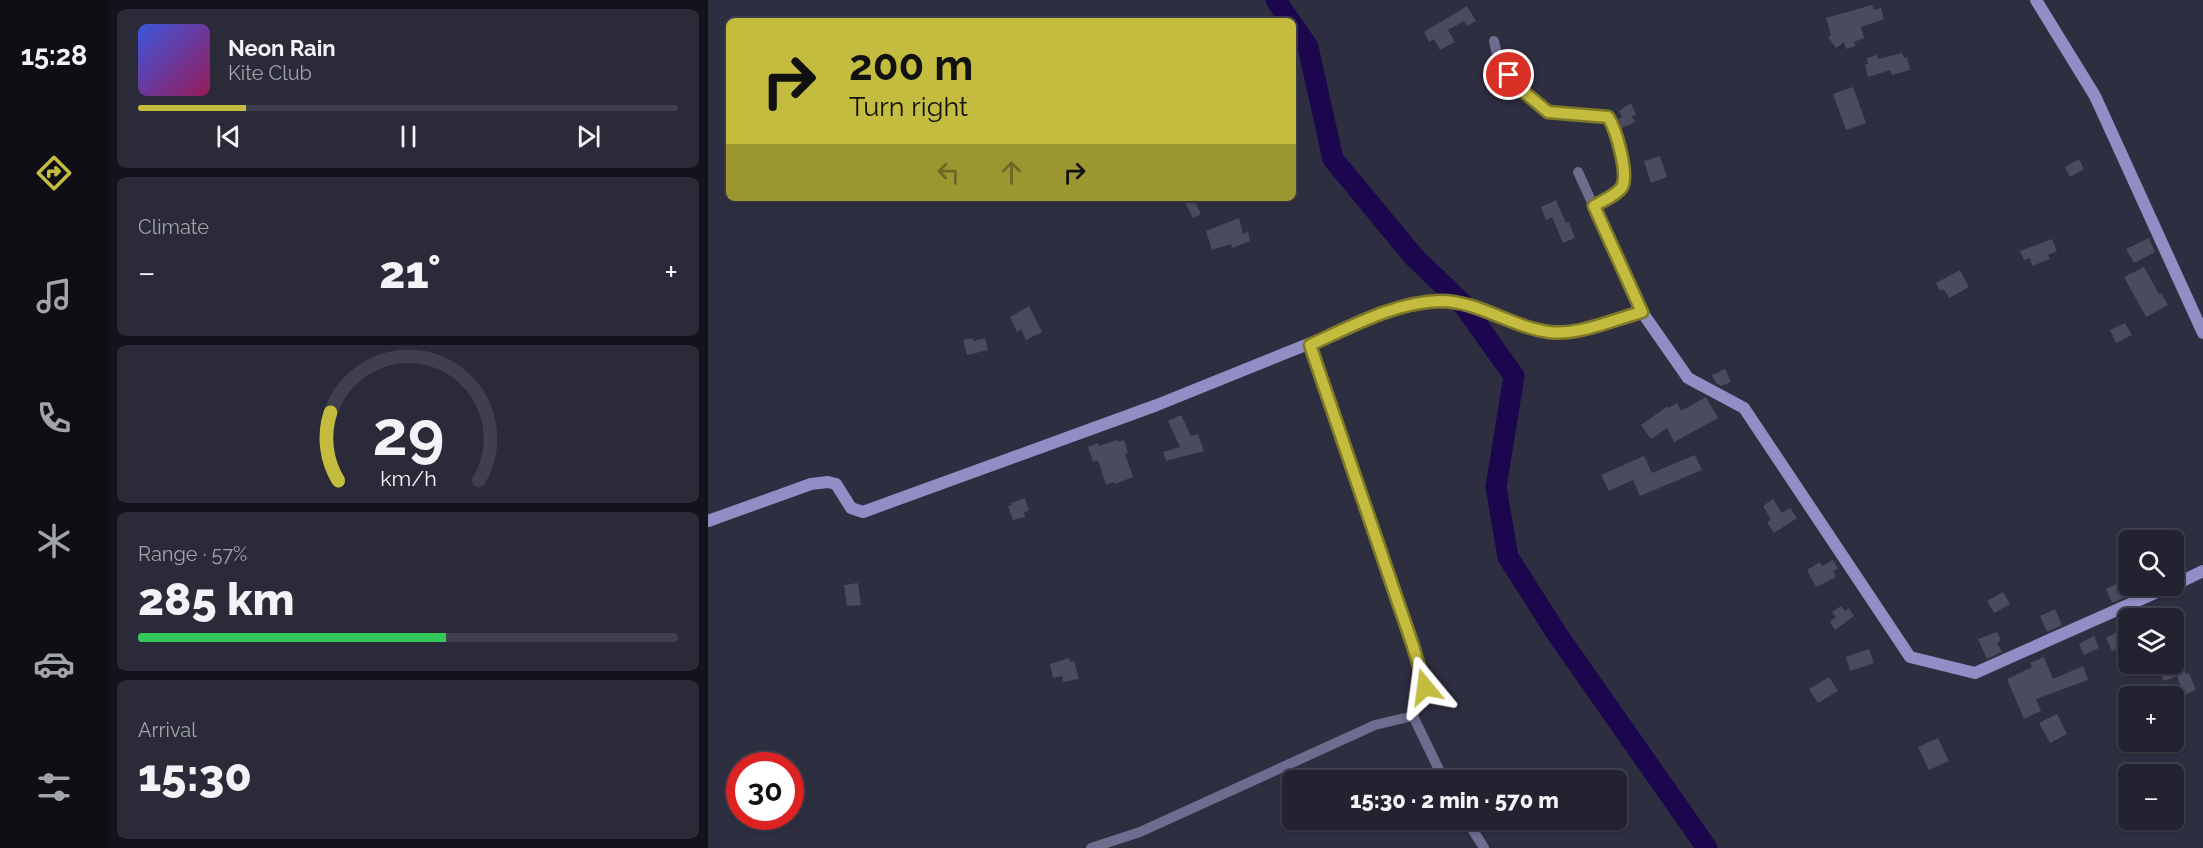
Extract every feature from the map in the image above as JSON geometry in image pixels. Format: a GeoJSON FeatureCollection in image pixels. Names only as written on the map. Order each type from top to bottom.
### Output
{"type":"FeatureCollection","features":[{"type":"Feature","properties":{"kind":"main road"},"geometry":{"type":"LineString","coordinates":[[2036,0],[2095,96],[2203,333]]}},
{"type":"Feature","properties":{"kind":"main road"},"geometry":{"type":"LineString","coordinates":[[708,521],[810,484],[828,482],[836,484],[851,508],[863,512],[1157,405],[1385,313],[1439,301],[1462,303],[1518,324],[1551,333],[1588,328],[1642,312],[1688,378],[1744,408],[1910,657],[1975,673],[2148,596]]}},
{"type":"Feature","properties":{"kind":"main road"},"geometry":{"type":"LineString","coordinates":[[2184,580],[2203,571]]}},
{"type":"Feature","properties":{"kind":"street"},"geometry":{"type":"LineString","coordinates":[[1494,41],[1499,63],[1518,87],[1548,112],[1608,117],[1616,129],[1625,179],[1621,189],[1594,206]]}},
{"type":"Feature","properties":{"kind":"street"},"geometry":{"type":"LineString","coordinates":[[1578,172],[1642,312]]}},
{"type":"Feature","properties":{"kind":"street"},"geometry":{"type":"LineString","coordinates":[[1310,345],[1413,646],[1425,687],[1413,716],[1439,770]]}},
{"type":"Feature","properties":{"kind":"street"},"geometry":{"type":"LineString","coordinates":[[1091,848],[1140,832],[1375,725],[1413,716]]}},
{"type":"Feature","properties":{"kind":"street"},"geometry":{"type":"LineString","coordinates":[[1473,830],[1484,848]]}},
{"type":"Feature","properties":{"kind":"building"},"geometry":{"type":"Polygon","coordinates":[[[1872,5],[1874,10],[1881,8],[1884,19],[1861,27],[1864,38],[1854,42],[1855,46],[1846,49],[1844,42],[1836,48],[1828,37],[1831,35],[1826,18],[1872,5]]]}},
{"type":"Feature","properties":{"kind":"building"},"geometry":{"type":"Polygon","coordinates":[[[1467,6],[1476,21],[1467,26],[1464,21],[1448,30],[1455,42],[1440,50],[1434,39],[1429,42],[1424,32],[1467,6]]]}},
{"type":"Feature","properties":{"kind":"building"},"geometry":{"type":"Polygon","coordinates":[[[1902,53],[1904,58],[1907,57],[1910,70],[1892,75],[1890,70],[1868,77],[1865,65],[1868,64],[1867,58],[1877,55],[1879,59],[1902,53]]]}},
{"type":"Feature","properties":{"kind":"building"},"geometry":{"type":"Polygon","coordinates":[[[1853,87],[1866,123],[1846,130],[1833,94],[1853,87]]]}},
{"type":"Feature","properties":{"kind":"building"},"geometry":{"type":"Polygon","coordinates":[[[1631,103],[1636,115],[1632,116],[1635,122],[1622,128],[1618,119],[1622,117],[1619,111],[1631,103]]]}},
{"type":"Feature","properties":{"kind":"building"},"geometry":{"type":"Polygon","coordinates":[[[1660,156],[1667,177],[1651,183],[1644,161],[1660,156]]]}},
{"type":"Feature","properties":{"kind":"building"},"geometry":{"type":"Polygon","coordinates":[[[2079,159],[2084,169],[2070,177],[2065,167],[2079,159]]]}},
{"type":"Feature","properties":{"kind":"building"},"geometry":{"type":"Polygon","coordinates":[[[1556,200],[1575,238],[1563,243],[1552,217],[1546,220],[1541,207],[1556,200]]]}},
{"type":"Feature","properties":{"kind":"building"},"geometry":{"type":"Polygon","coordinates":[[[1184,201],[1194,201],[1201,214],[1193,218],[1184,201]]]}},
{"type":"Feature","properties":{"kind":"building"},"geometry":{"type":"Polygon","coordinates":[[[1239,218],[1243,234],[1248,232],[1250,241],[1232,248],[1231,244],[1212,250],[1206,231],[1239,218]]]}},
{"type":"Feature","properties":{"kind":"building"},"geometry":{"type":"Polygon","coordinates":[[[2149,238],[2155,252],[2134,263],[2126,249],[2149,238]]]}},
{"type":"Feature","properties":{"kind":"building"},"geometry":{"type":"Polygon","coordinates":[[[2052,239],[2057,251],[2048,255],[2050,259],[2032,266],[2030,258],[2024,260],[2020,251],[2052,239]]]}},
{"type":"Feature","properties":{"kind":"building"},"geometry":{"type":"Polygon","coordinates":[[[2144,267],[2168,305],[2146,317],[2124,277],[2144,267]]]}},
{"type":"Feature","properties":{"kind":"building"},"geometry":{"type":"Polygon","coordinates":[[[1960,270],[1969,287],[1949,298],[1944,289],[1940,291],[1936,283],[1960,270]]]}},
{"type":"Feature","properties":{"kind":"building"},"geometry":{"type":"Polygon","coordinates":[[[1029,306],[1042,332],[1026,340],[1021,329],[1017,332],[1010,317],[1029,306]]]}},
{"type":"Feature","properties":{"kind":"building"},"geometry":{"type":"Polygon","coordinates":[[[2125,323],[2132,335],[2116,343],[2110,330],[2125,323]]]}},
{"type":"Feature","properties":{"kind":"building"},"geometry":{"type":"Polygon","coordinates":[[[973,338],[973,341],[985,338],[988,350],[967,355],[963,340],[973,338]]]}},
{"type":"Feature","properties":{"kind":"building"},"geometry":{"type":"Polygon","coordinates":[[[1725,369],[1731,382],[1721,386],[1716,383],[1712,375],[1725,369]]]}},
{"type":"Feature","properties":{"kind":"building"},"geometry":{"type":"Polygon","coordinates":[[[1706,397],[1718,418],[1674,442],[1667,428],[1651,439],[1641,425],[1668,406],[1669,408],[1677,403],[1681,411],[1706,397]]]}},
{"type":"Feature","properties":{"kind":"building"},"geometry":{"type":"Polygon","coordinates":[[[1181,415],[1191,436],[1198,434],[1204,451],[1166,461],[1163,452],[1180,447],[1168,421],[1181,415]]]}},
{"type":"Feature","properties":{"kind":"building"},"geometry":{"type":"Polygon","coordinates":[[[1118,440],[1119,442],[1124,440],[1128,453],[1125,454],[1133,477],[1106,485],[1098,460],[1093,462],[1088,447],[1118,440]]]}},
{"type":"Feature","properties":{"kind":"building"},"geometry":{"type":"Polygon","coordinates":[[[1695,455],[1702,470],[1640,496],[1633,480],[1609,491],[1601,475],[1644,456],[1652,473],[1695,455]]]}},
{"type":"Feature","properties":{"kind":"building"},"geometry":{"type":"Polygon","coordinates":[[[1025,498],[1029,511],[1024,512],[1025,517],[1013,520],[1008,506],[1025,498]]]}},
{"type":"Feature","properties":{"kind":"building"},"geometry":{"type":"Polygon","coordinates":[[[1773,499],[1782,513],[1790,508],[1797,518],[1774,533],[1767,522],[1771,520],[1763,506],[1773,499]]]}},
{"type":"Feature","properties":{"kind":"building"},"geometry":{"type":"Polygon","coordinates":[[[1833,560],[1838,569],[1833,571],[1836,577],[1816,587],[1807,570],[1820,562],[1822,566],[1833,560]]]}},
{"type":"Feature","properties":{"kind":"building"},"geometry":{"type":"Polygon","coordinates":[[[858,583],[861,605],[847,606],[844,585],[858,583]]]}},
{"type":"Feature","properties":{"kind":"building"},"geometry":{"type":"Polygon","coordinates":[[[2118,583],[2118,596],[2128,596],[2112,603],[2106,589],[2118,583]]]}},
{"type":"Feature","properties":{"kind":"building"},"geometry":{"type":"Polygon","coordinates":[[[2003,592],[2010,604],[1994,613],[1987,601],[2003,592]]]}},
{"type":"Feature","properties":{"kind":"building"},"geometry":{"type":"Polygon","coordinates":[[[1841,606],[1845,611],[1849,608],[1854,616],[1835,630],[1830,622],[1836,617],[1832,612],[1841,606]]]}},
{"type":"Feature","properties":{"kind":"building"},"geometry":{"type":"Polygon","coordinates":[[[2055,609],[2062,625],[2047,632],[2040,616],[2055,609]]]}},
{"type":"Feature","properties":{"kind":"building"},"geometry":{"type":"Polygon","coordinates":[[[1997,632],[2001,641],[1997,643],[2002,652],[1987,659],[1978,639],[1997,632]]]}},
{"type":"Feature","properties":{"kind":"building"},"geometry":{"type":"Polygon","coordinates":[[[2118,632],[2118,648],[2112,651],[2106,638],[2118,632]]]}},
{"type":"Feature","properties":{"kind":"building"},"geometry":{"type":"Polygon","coordinates":[[[2094,636],[2099,648],[2084,655],[2079,644],[2094,636]]]}},
{"type":"Feature","properties":{"kind":"building"},"geometry":{"type":"Polygon","coordinates":[[[1869,649],[1874,663],[1850,671],[1846,657],[1869,649]]]}},
{"type":"Feature","properties":{"kind":"building"},"geometry":{"type":"Polygon","coordinates":[[[2044,657],[2053,679],[2083,666],[2088,680],[2036,699],[2041,711],[2024,719],[2007,679],[2032,667],[2030,663],[2044,657]]]}},
{"type":"Feature","properties":{"kind":"building"},"geometry":{"type":"Polygon","coordinates":[[[1069,658],[1070,662],[1074,661],[1079,679],[1063,682],[1062,676],[1053,678],[1050,664],[1069,658]]]}},
{"type":"Feature","properties":{"kind":"building"},"geometry":{"type":"Polygon","coordinates":[[[2184,669],[2186,674],[2189,673],[2196,690],[2184,695],[2184,686],[2181,686],[2177,676],[2164,681],[2161,674],[2184,674],[2184,669]]]}},
{"type":"Feature","properties":{"kind":"building"},"geometry":{"type":"Polygon","coordinates":[[[1829,677],[1838,691],[1818,703],[1809,689],[1829,677]]]}},
{"type":"Feature","properties":{"kind":"building"},"geometry":{"type":"Polygon","coordinates":[[[2057,714],[2067,734],[2050,743],[2039,723],[2057,714]]]}},
{"type":"Feature","properties":{"kind":"building"},"geometry":{"type":"Polygon","coordinates":[[[1938,738],[1949,761],[1929,770],[1918,747],[1938,738]]]}},
{"type":"Feature","properties":{"kind":"waterway"},"geometry":{"type":"LineString","coordinates":[[1276,0],[1288,18]]}},
{"type":"Feature","properties":{"kind":"waterway"},"geometry":{"type":"LineString","coordinates":[[1296,29],[1308,47],[1333,159],[1414,257],[1462,303],[1514,376],[1496,487],[1508,557],[1557,634],[1707,848]]}},
{"type":"Feature","properties":{"kind":"route"},"geometry":{"type":"LineString","coordinates":[[1425,687],[1310,345],[1385,313],[1439,301],[1462,303],[1518,324],[1551,333],[1588,328],[1642,312],[1594,206],[1621,189],[1625,179],[1616,129],[1608,117],[1548,112],[1518,87],[1509,75]]}}]}
